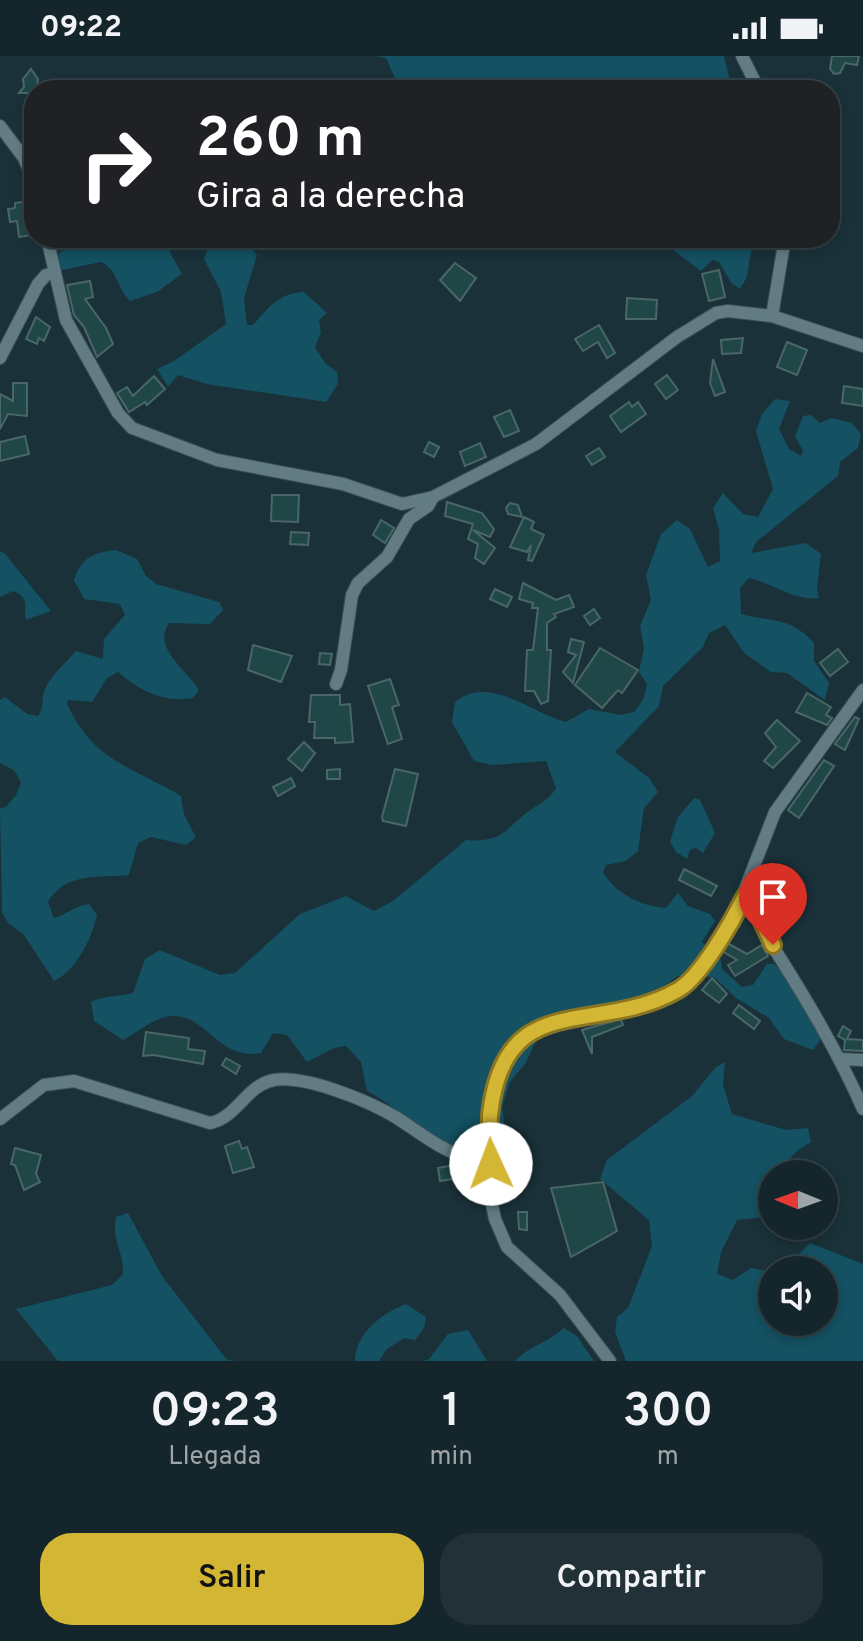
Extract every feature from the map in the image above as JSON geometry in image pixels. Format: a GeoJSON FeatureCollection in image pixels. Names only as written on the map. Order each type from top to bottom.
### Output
{"type":"FeatureCollection","features":[{"type":"Feature","properties":{"kind":"street"},"geometry":{"type":"LineString","coordinates":[[742,56],[754,80]]}},
{"type":"Feature","properties":{"kind":"street"},"geometry":{"type":"LineString","coordinates":[[0,126],[24,158]]}},
{"type":"Feature","properties":{"kind":"street"},"geometry":{"type":"LineString","coordinates":[[49,248],[73,336],[118,413],[132,428],[217,460],[343,484],[402,504],[433,497],[536,444],[702,320],[728,311],[772,316],[863,346]]}},
{"type":"Feature","properties":{"kind":"street"},"geometry":{"type":"LineString","coordinates":[[772,316],[783,248]]}},
{"type":"Feature","properties":{"kind":"street"},"geometry":{"type":"LineString","coordinates":[[0,358],[38,284],[46,275],[54,273]]}},
{"type":"Feature","properties":{"kind":"street"},"geometry":{"type":"LineString","coordinates":[[336,684],[341,670],[352,595],[358,583],[387,557],[409,519],[428,506],[433,497]]}},
{"type":"Feature","properties":{"kind":"street"},"geometry":{"type":"LineString","coordinates":[[610,1361],[560,1295],[507,1247],[491,1200],[490,1128],[495,1087],[506,1056],[529,1032],[555,1021],[635,1007],[679,990],[725,933],[745,896],[775,812],[863,690]]}},
{"type":"Feature","properties":{"kind":"street"},"geometry":{"type":"LineString","coordinates":[[745,896],[754,905],[773,945],[820,1019],[863,1109]]}},
{"type":"Feature","properties":{"kind":"street"},"geometry":{"type":"LineString","coordinates":[[841,1059],[863,1060]]}},
{"type":"Feature","properties":{"kind":"street"},"geometry":{"type":"LineString","coordinates":[[0,1119],[44,1085],[74,1081],[210,1123],[226,1116],[258,1085],[291,1080],[320,1085],[393,1116],[449,1153],[466,1157],[482,1147],[490,1128]]}},
{"type":"Feature","properties":{"kind":"shaded area"},"geometry":{"type":"Polygon","coordinates":[[[376,56],[724,56],[730,80],[397,80],[386,58],[376,56]]]}},
{"type":"Feature","properties":{"kind":"shaded area"},"geometry":{"type":"Polygon","coordinates":[[[70,248],[168,248],[182,274],[157,292],[130,301],[107,265],[101,262],[62,270],[57,261],[59,253],[70,248]]]}},
{"type":"Feature","properties":{"kind":"shaded area"},"geometry":{"type":"Polygon","coordinates":[[[208,248],[251,248],[257,255],[244,298],[247,325],[253,325],[281,298],[295,293],[304,292],[327,313],[319,320],[321,332],[315,347],[325,363],[337,372],[338,384],[326,402],[207,384],[178,375],[168,387],[157,369],[174,361],[226,324],[221,292],[204,259],[208,248]]]}},
{"type":"Feature","properties":{"kind":"shaded area"},"geometry":{"type":"Polygon","coordinates":[[[670,248],[751,248],[747,277],[740,289],[732,284],[719,262],[712,260],[701,271],[670,248]]]}},
{"type":"Feature","properties":{"kind":"shaded area"},"geometry":{"type":"Polygon","coordinates":[[[775,399],[790,401],[779,429],[789,449],[801,456],[803,451],[795,436],[803,416],[810,415],[820,423],[831,418],[852,423],[861,434],[858,448],[840,462],[838,476],[756,542],[751,553],[806,543],[821,554],[817,588],[819,598],[793,595],[749,578],[740,588],[741,614],[788,624],[814,643],[814,661],[829,683],[825,700],[787,673],[771,672],[744,653],[725,625],[709,633],[703,647],[663,686],[659,706],[615,752],[649,778],[658,792],[644,808],[638,851],[626,861],[606,865],[603,872],[622,893],[639,902],[666,908],[678,893],[688,906],[710,914],[715,921],[702,942],[720,956],[722,969],[742,987],[753,985],[767,964],[774,964],[784,973],[817,1030],[821,1039],[813,1050],[784,1039],[769,1018],[736,998],[714,977],[678,976],[655,992],[621,1003],[545,1016],[525,1064],[510,1082],[502,1106],[508,1154],[523,1185],[518,1192],[508,1193],[497,1182],[498,1166],[435,1138],[367,1091],[361,1062],[346,1046],[334,1048],[307,1062],[287,1035],[273,1033],[261,1053],[247,1054],[224,1045],[195,1022],[185,1018],[173,1016],[160,1019],[123,1040],[94,1021],[91,1002],[133,993],[145,959],[160,950],[220,975],[235,973],[300,914],[346,896],[374,911],[393,901],[466,840],[497,837],[548,798],[556,788],[546,761],[492,765],[474,761],[452,722],[455,702],[468,694],[496,694],[566,722],[589,709],[621,715],[634,712],[643,700],[647,684],[639,672],[644,648],[640,626],[651,600],[646,575],[661,534],[677,520],[690,529],[708,567],[720,561],[719,529],[713,508],[723,493],[743,514],[758,517],[773,489],[756,431],[762,414],[775,399]]]}},
{"type":"Feature","properties":{"kind":"shaded area"},"geometry":{"type":"Polygon","coordinates":[[[116,550],[137,559],[146,576],[156,584],[219,602],[223,610],[210,624],[169,623],[165,632],[168,650],[199,690],[193,698],[162,697],[135,685],[118,672],[107,678],[92,702],[68,700],[67,704],[89,739],[102,751],[181,796],[184,815],[196,837],[186,845],[151,837],[138,843],[129,875],[84,878],[55,892],[48,902],[54,918],[89,904],[97,915],[82,953],[69,970],[54,981],[24,935],[8,923],[2,912],[0,808],[6,807],[16,795],[21,782],[14,770],[0,763],[0,700],[5,697],[27,714],[38,716],[46,686],[76,651],[103,659],[104,639],[125,615],[120,604],[84,599],[74,580],[80,566],[89,558],[116,550]]]}},
{"type":"Feature","properties":{"kind":"shaded area"},"geometry":{"type":"Polygon","coordinates":[[[0,551],[51,611],[26,620],[25,603],[19,594],[13,591],[0,597],[0,551]]]}},
{"type":"Feature","properties":{"kind":"shaded area"},"geometry":{"type":"Polygon","coordinates":[[[694,798],[700,800],[715,833],[703,853],[696,848],[690,850],[687,859],[676,852],[670,841],[678,817],[694,798]]]}},
{"type":"Feature","properties":{"kind":"shaded area"},"geometry":{"type":"Polygon","coordinates":[[[725,1062],[723,1085],[732,1114],[786,1130],[808,1128],[811,1142],[790,1160],[758,1160],[758,1218],[737,1220],[721,1252],[717,1274],[733,1280],[751,1268],[758,1269],[758,1336],[838,1336],[838,1256],[797,1256],[810,1243],[863,1264],[863,1361],[626,1361],[615,1332],[617,1317],[628,1308],[652,1246],[649,1220],[600,1179],[607,1160],[692,1096],[716,1067],[725,1062]]]}},
{"type":"Feature","properties":{"kind":"shaded area"},"geometry":{"type":"Polygon","coordinates":[[[128,1213],[162,1276],[227,1360],[237,1361],[58,1361],[16,1309],[112,1285],[123,1274],[115,1232],[116,1217],[128,1213]]]}},
{"type":"Feature","properties":{"kind":"shaded area"},"geometry":{"type":"Polygon","coordinates":[[[406,1304],[426,1317],[424,1328],[415,1340],[404,1338],[387,1349],[379,1361],[355,1361],[356,1351],[365,1333],[388,1313],[406,1304]]]}},
{"type":"Feature","properties":{"kind":"shaded area"},"geometry":{"type":"Polygon","coordinates":[[[564,1328],[577,1336],[594,1361],[515,1361],[526,1351],[564,1328]]]}},
{"type":"Feature","properties":{"kind":"shaded area"},"geometry":{"type":"Polygon","coordinates":[[[468,1330],[487,1361],[423,1361],[429,1359],[448,1334],[468,1330]]]}},
{"type":"Feature","properties":{"kind":"building"},"geometry":{"type":"Polygon","coordinates":[[[832,56],[859,56],[857,65],[845,63],[840,73],[834,74],[830,69],[832,56]]]}},
{"type":"Feature","properties":{"kind":"building"},"geometry":{"type":"Polygon","coordinates":[[[31,69],[38,79],[24,80],[24,87],[23,79],[31,69]]]}},
{"type":"Feature","properties":{"kind":"building"},"geometry":{"type":"Polygon","coordinates":[[[24,202],[24,236],[19,237],[17,221],[10,222],[8,209],[15,208],[15,203],[24,202]]]}},
{"type":"Feature","properties":{"kind":"building"},"geometry":{"type":"Polygon","coordinates":[[[455,263],[476,278],[460,301],[440,280],[455,263]]]}},
{"type":"Feature","properties":{"kind":"building"},"geometry":{"type":"Polygon","coordinates":[[[719,270],[725,297],[709,301],[702,274],[719,270]]]}},
{"type":"Feature","properties":{"kind":"building"},"geometry":{"type":"Polygon","coordinates":[[[90,281],[93,297],[85,299],[106,328],[113,344],[97,357],[84,327],[74,315],[67,285],[90,281]]]}},
{"type":"Feature","properties":{"kind":"building"},"geometry":{"type":"Polygon","coordinates":[[[627,298],[657,300],[656,319],[626,319],[627,298]]]}},
{"type":"Feature","properties":{"kind":"building"},"geometry":{"type":"Polygon","coordinates":[[[36,317],[50,327],[44,341],[39,338],[37,344],[26,339],[36,317]]]}},
{"type":"Feature","properties":{"kind":"building"},"geometry":{"type":"Polygon","coordinates":[[[599,325],[615,353],[607,358],[598,342],[583,351],[575,339],[599,325]]]}},
{"type":"Feature","properties":{"kind":"building"},"geometry":{"type":"Polygon","coordinates":[[[743,338],[741,353],[722,354],[721,340],[743,338]]]}},
{"type":"Feature","properties":{"kind":"building"},"geometry":{"type":"Polygon","coordinates":[[[787,342],[807,350],[797,375],[777,367],[787,342]]]}},
{"type":"Feature","properties":{"kind":"building"},"geometry":{"type":"Polygon","coordinates":[[[713,359],[725,392],[715,396],[710,383],[713,359]]]}},
{"type":"Feature","properties":{"kind":"building"},"geometry":{"type":"Polygon","coordinates":[[[667,375],[678,390],[666,399],[655,384],[667,375]]]}},
{"type":"Feature","properties":{"kind":"building"},"geometry":{"type":"Polygon","coordinates":[[[154,376],[165,389],[147,405],[145,402],[129,412],[117,393],[127,387],[133,396],[154,376]]]}},
{"type":"Feature","properties":{"kind":"building"},"geometry":{"type":"Polygon","coordinates":[[[13,383],[27,383],[27,416],[8,414],[0,429],[0,394],[13,401],[13,383]]]}},
{"type":"Feature","properties":{"kind":"building"},"geometry":{"type":"Polygon","coordinates":[[[844,386],[863,389],[863,406],[842,403],[844,386]]]}},
{"type":"Feature","properties":{"kind":"building"},"geometry":{"type":"Polygon","coordinates":[[[629,402],[632,407],[638,402],[646,414],[621,432],[610,416],[629,402]]]}},
{"type":"Feature","properties":{"kind":"building"},"geometry":{"type":"Polygon","coordinates":[[[510,410],[519,431],[504,437],[494,417],[510,410]]]}},
{"type":"Feature","properties":{"kind":"building"},"geometry":{"type":"Polygon","coordinates":[[[25,436],[29,454],[0,461],[0,442],[25,436]]]}},
{"type":"Feature","properties":{"kind":"building"},"geometry":{"type":"Polygon","coordinates":[[[429,442],[439,447],[434,457],[424,452],[429,442]]]}},
{"type":"Feature","properties":{"kind":"building"},"geometry":{"type":"Polygon","coordinates":[[[480,443],[486,457],[465,466],[460,452],[480,443]]]}},
{"type":"Feature","properties":{"kind":"building"},"geometry":{"type":"Polygon","coordinates":[[[599,448],[605,457],[592,465],[586,456],[599,448]]]}},
{"type":"Feature","properties":{"kind":"building"},"geometry":{"type":"Polygon","coordinates":[[[272,495],[299,495],[298,522],[271,521],[272,495]]]}},
{"type":"Feature","properties":{"kind":"building"},"geometry":{"type":"Polygon","coordinates":[[[447,502],[482,513],[494,529],[490,537],[473,530],[495,548],[484,564],[475,558],[478,544],[468,539],[473,524],[445,516],[447,502]]]}},
{"type":"Feature","properties":{"kind":"building"},"geometry":{"type":"Polygon","coordinates":[[[510,503],[518,505],[522,517],[508,514],[506,508],[510,503]]]}},
{"type":"Feature","properties":{"kind":"building"},"geometry":{"type":"Polygon","coordinates":[[[524,517],[534,522],[531,529],[544,535],[532,561],[528,560],[531,545],[527,552],[510,547],[524,517]]]}},
{"type":"Feature","properties":{"kind":"building"},"geometry":{"type":"Polygon","coordinates":[[[381,520],[394,528],[385,543],[373,535],[381,520]]]}},
{"type":"Feature","properties":{"kind":"building"},"geometry":{"type":"Polygon","coordinates":[[[291,532],[309,533],[308,545],[290,544],[291,532]]]}},
{"type":"Feature","properties":{"kind":"building"},"geometry":{"type":"Polygon","coordinates":[[[523,583],[556,600],[569,595],[574,607],[554,614],[556,617],[547,623],[547,650],[551,650],[548,701],[541,704],[534,691],[525,691],[527,650],[533,650],[538,608],[532,608],[533,603],[519,599],[523,583]]]}},
{"type":"Feature","properties":{"kind":"building"},"geometry":{"type":"Polygon","coordinates":[[[495,589],[512,597],[507,607],[490,599],[495,589]]]}},
{"type":"Feature","properties":{"kind":"building"},"geometry":{"type":"Polygon","coordinates":[[[594,609],[600,618],[590,625],[584,616],[594,609]]]}},
{"type":"Feature","properties":{"kind":"building"},"geometry":{"type":"Polygon","coordinates":[[[571,639],[584,642],[573,683],[563,672],[576,655],[568,652],[571,639]]]}},
{"type":"Feature","properties":{"kind":"building"},"geometry":{"type":"Polygon","coordinates":[[[253,645],[292,656],[281,682],[248,670],[253,645]]]}},
{"type":"Feature","properties":{"kind":"building"},"geometry":{"type":"Polygon","coordinates":[[[600,648],[638,670],[622,693],[618,690],[602,708],[575,685],[600,648]]]}},
{"type":"Feature","properties":{"kind":"building"},"geometry":{"type":"Polygon","coordinates":[[[838,649],[848,662],[830,676],[820,663],[838,649]]]}},
{"type":"Feature","properties":{"kind":"building"},"geometry":{"type":"Polygon","coordinates":[[[320,653],[332,654],[330,665],[319,664],[320,653]]]}},
{"type":"Feature","properties":{"kind":"building"},"geometry":{"type":"Polygon","coordinates":[[[390,679],[399,705],[392,707],[402,739],[388,744],[368,686],[390,679]]]}},
{"type":"Feature","properties":{"kind":"building"},"geometry":{"type":"Polygon","coordinates":[[[807,693],[831,707],[826,715],[832,718],[827,725],[796,712],[807,693]]]}},
{"type":"Feature","properties":{"kind":"building"},"geometry":{"type":"Polygon","coordinates":[[[311,695],[340,695],[340,705],[350,704],[353,742],[335,743],[335,738],[314,738],[315,722],[309,722],[311,695]]]}},
{"type":"Feature","properties":{"kind":"building"},"geometry":{"type":"Polygon","coordinates":[[[855,717],[859,719],[845,750],[835,744],[855,717]]]}},
{"type":"Feature","properties":{"kind":"building"},"geometry":{"type":"Polygon","coordinates":[[[777,720],[800,741],[773,768],[764,761],[776,747],[765,733],[777,720]]]}},
{"type":"Feature","properties":{"kind":"building"},"geometry":{"type":"Polygon","coordinates":[[[304,742],[315,753],[302,771],[288,759],[304,742]]]}},
{"type":"Feature","properties":{"kind":"building"},"geometry":{"type":"Polygon","coordinates":[[[824,760],[834,766],[799,818],[788,810],[824,760]]]}},
{"type":"Feature","properties":{"kind":"building"},"geometry":{"type":"Polygon","coordinates":[[[340,769],[340,779],[327,779],[327,770],[340,769]]]}},
{"type":"Feature","properties":{"kind":"building"},"geometry":{"type":"Polygon","coordinates":[[[395,769],[418,774],[406,826],[383,821],[382,817],[395,769]]]}},
{"type":"Feature","properties":{"kind":"building"},"geometry":{"type":"Polygon","coordinates":[[[291,778],[295,786],[278,796],[273,787],[291,778]]]}},
{"type":"Feature","properties":{"kind":"building"},"geometry":{"type":"Polygon","coordinates":[[[684,869],[717,886],[711,896],[679,880],[684,869]]]}},
{"type":"Feature","properties":{"kind":"building"},"geometry":{"type":"Polygon","coordinates":[[[727,943],[747,954],[762,945],[768,956],[735,976],[728,965],[737,960],[722,951],[727,943]]]}},
{"type":"Feature","properties":{"kind":"building"},"geometry":{"type":"Polygon","coordinates":[[[712,978],[727,994],[719,1003],[702,990],[712,978]]]}},
{"type":"Feature","properties":{"kind":"building"},"geometry":{"type":"Polygon","coordinates":[[[739,1005],[760,1021],[754,1029],[733,1013],[739,1005]]]}},
{"type":"Feature","properties":{"kind":"building"},"geometry":{"type":"Polygon","coordinates":[[[621,1019],[623,1025],[592,1037],[592,1054],[582,1030],[621,1019]]]}},
{"type":"Feature","properties":{"kind":"building"},"geometry":{"type":"Polygon","coordinates":[[[843,1026],[851,1031],[847,1039],[863,1040],[863,1051],[844,1050],[845,1040],[838,1036],[843,1026]]]}},
{"type":"Feature","properties":{"kind":"building"},"geometry":{"type":"Polygon","coordinates":[[[146,1032],[189,1038],[188,1049],[205,1051],[203,1064],[154,1055],[143,1056],[146,1032]]]}},
{"type":"Feature","properties":{"kind":"building"},"geometry":{"type":"Polygon","coordinates":[[[226,1058],[240,1066],[236,1074],[222,1065],[226,1058]]]}},
{"type":"Feature","properties":{"kind":"building"},"geometry":{"type":"Polygon","coordinates":[[[239,1141],[242,1149],[247,1147],[254,1167],[233,1173],[225,1146],[239,1141]]]}},
{"type":"Feature","properties":{"kind":"building"},"geometry":{"type":"Polygon","coordinates":[[[15,1148],[41,1155],[36,1174],[40,1182],[24,1190],[15,1165],[11,1164],[15,1148]]]}},
{"type":"Feature","properties":{"kind":"building"},"geometry":{"type":"Polygon","coordinates":[[[469,1165],[471,1176],[440,1181],[438,1168],[469,1165]]]}},
{"type":"Feature","properties":{"kind":"building"},"geometry":{"type":"Polygon","coordinates":[[[603,1182],[617,1231],[571,1257],[551,1188],[603,1182]]]}},
{"type":"Feature","properties":{"kind":"building"},"geometry":{"type":"Polygon","coordinates":[[[518,1212],[527,1212],[527,1230],[519,1229],[518,1212]]]}},
{"type":"Feature","properties":{"kind":"route"},"geometry":{"type":"LineString","coordinates":[[491,1164],[490,1117],[495,1087],[506,1056],[529,1032],[555,1021],[635,1007],[679,990],[687,984],[725,933],[745,896],[754,905],[773,945]]}}]}
